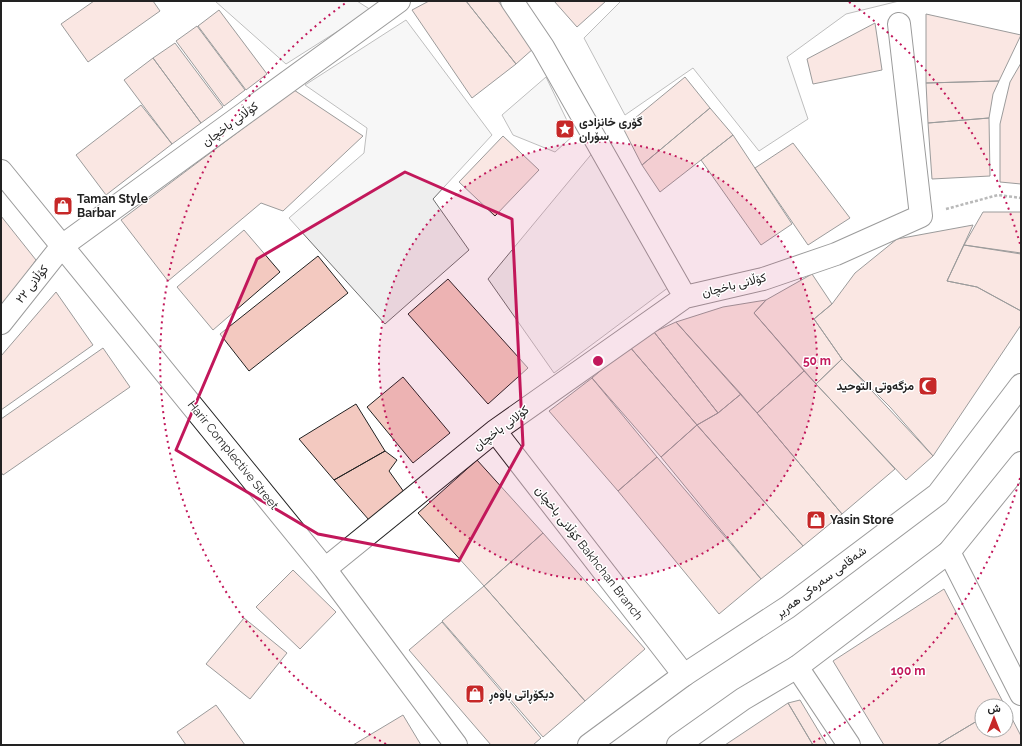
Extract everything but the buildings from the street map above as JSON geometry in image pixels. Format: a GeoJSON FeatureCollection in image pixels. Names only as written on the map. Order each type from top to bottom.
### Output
{"type":"FeatureCollection","features":[{"type":"Feature","properties":{"kind":"street","name":"کۆڵانی باخچان"},"geometry":{"type":"LineString","coordinates":[[512,1],[543,47],[685,296],[762,278],[829,257],[920,216]]}},
{"type":"Feature","properties":{"kind":"street","name":"کۆڵانی باخچان"},"geometry":{"type":"LineString","coordinates":[[62,246],[388,4]]}},
{"type":"Feature","properties":{"kind":"street"},"geometry":{"type":"LineString","coordinates":[[899,24],[920,216]]}},
{"type":"Feature","properties":{"kind":"street","name":"Harir Complective Street"},"geometry":{"type":"LineString","coordinates":[[1,171],[326,569],[456,745]]}},
{"type":"Feature","properties":{"kind":"street","name":"کۆڵانی ٢٢"},"geometry":{"type":"LineString","coordinates":[[1,323],[62,246]]}},
{"type":"Feature","properties":{"kind":"street","name":"کۆلانی باخچان"},"geometry":{"type":"LineString","coordinates":[[326,569],[495,431],[685,296]]}},
{"type":"Feature","properties":{"kind":"street","name":"شەقامی سەرەکی هەریر"},"geometry":{"type":"LineString","coordinates":[[589,745],[684,676],[788,607],[938,494],[1021,385]]}},
{"type":"Feature","properties":{"kind":"street","name":"کۆڵانی باخچان Bakhchan Branch"},"geometry":{"type":"LineString","coordinates":[[495,431],[684,676]]}},
{"type":"Feature","properties":{"kind":"street"},"geometry":{"type":"LineString","coordinates":[[678,745],[743,699],[797,667],[949,552],[1021,463]]}},
{"type":"Feature","properties":{"kind":"street"},"geometry":{"type":"LineString","coordinates":[[949,552],[1021,694]]}},
{"type":"Feature","properties":{"kind":"street"},"geometry":{"type":"LineString","coordinates":[[797,667],[849,745]]}},
{"type":"Feature","properties":{"kind":"path"},"geometry":{"type":"LineString","coordinates":[[920,216],[998,195],[1021,198]]}},
{"type":"Feature","properties":{"kind":"highlighted area"},"geometry":{"type":"Polygon","coordinates":[[[405,172],[512,219],[523,445],[459,561],[318,534],[176,450],[257,259],[405,172]]]}},
{"type":"Feature","properties":{"kind":"shaded area"},"geometry":{"type":"Polygon","coordinates":[[[215,1],[357,1],[371,10],[286,64],[215,1]]]}},
{"type":"Feature","properties":{"kind":"shaded area"},"geometry":{"type":"Polygon","coordinates":[[[621,1],[899,1],[846,14],[787,57],[808,119],[759,151],[693,68],[625,115],[584,38],[621,1]]]}},
{"type":"Feature","properties":{"kind":"shaded area"},"geometry":{"type":"Polygon","coordinates":[[[406,20],[492,135],[433,199],[469,250],[385,324],[289,218],[364,153],[367,128],[305,85],[406,20]]]}},
{"type":"Feature","properties":{"kind":"shaded area"},"geometry":{"type":"Polygon","coordinates":[[[546,77],[574,135],[555,152],[513,135],[502,115],[546,77]]]}},
{"type":"Feature","properties":{"kind":"shaded area"},"geometry":{"type":"Polygon","coordinates":[[[599,145],[681,278],[554,373],[488,279],[599,145]]]}},
{"type":"Feature","properties":{"kind":"place","name":"گۆری خانزادی سۆران"},"geometry":{"type":"Point","coordinates":[565,129]}},
{"type":"Feature","properties":{"kind":"place","name":"Taman Style Barbar"},"geometry":{"type":"Point","coordinates":[63,206]}},
{"type":"Feature","properties":{"kind":"place","name":"مزگەوتی التوحید"},"geometry":{"type":"Point","coordinates":[928,386]}},
{"type":"Feature","properties":{"kind":"place","name":"Yasin Store"},"geometry":{"type":"Point","coordinates":[816,520]}},
{"type":"Feature","properties":{"kind":"place","name":"دیکۆڕاتی باوەڕ"},"geometry":{"type":"Point","coordinates":[475,694]}}]}
